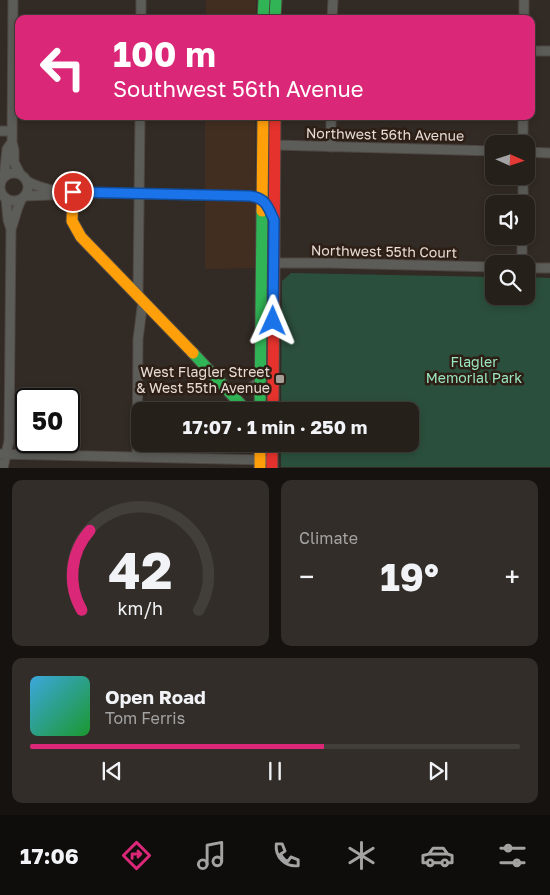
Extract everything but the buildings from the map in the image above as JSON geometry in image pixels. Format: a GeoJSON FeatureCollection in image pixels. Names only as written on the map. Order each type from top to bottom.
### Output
{"type":"FeatureCollection","features":[{"type":"Feature","properties":{"kind":"main road"},"geometry":{"type":"LineString","coordinates":[[264,0],[264,15]]}},
{"type":"Feature","properties":{"kind":"main road"},"geometry":{"type":"LineString","coordinates":[[276,0],[276,15]]}},
{"type":"Feature","properties":{"kind":"main road"},"geometry":{"type":"LineString","coordinates":[[263,120],[275,145]]}},
{"type":"Feature","properties":{"kind":"main road"},"geometry":{"type":"LineString","coordinates":[[260,402],[263,120]]}},
{"type":"Feature","properties":{"kind":"main road"},"geometry":{"type":"LineString","coordinates":[[273,402],[275,120]]}},
{"type":"Feature","properties":{"kind":"main road"},"geometry":{"type":"LineString","coordinates":[[73,192],[72,221],[77,231],[238,402]]}},
{"type":"Feature","properties":{"kind":"main road"},"geometry":{"type":"LineString","coordinates":[[262,199],[269,208],[274,220]]}},
{"type":"Feature","properties":{"kind":"street"},"geometry":{"type":"LineString","coordinates":[[13,0],[12,142],[14,162],[20,174],[27,181],[56,192],[250,196],[262,199]]}},
{"type":"Feature","properties":{"kind":"street"},"geometry":{"type":"LineString","coordinates":[[141,0],[141,15]]}},
{"type":"Feature","properties":{"kind":"street"},"geometry":{"type":"LineString","coordinates":[[332,15],[333,0]]}},
{"type":"Feature","properties":{"kind":"street"},"geometry":{"type":"LineString","coordinates":[[524,0],[524,15]]}},
{"type":"Feature","properties":{"kind":"street"},"geometry":{"type":"LineString","coordinates":[[535,51],[550,51]]}},
{"type":"Feature","properties":{"kind":"street"},"geometry":{"type":"LineString","coordinates":[[137,457],[140,297],[140,120]]}},
{"type":"Feature","properties":{"kind":"street"},"geometry":{"type":"LineString","coordinates":[[331,147],[332,120]]}},
{"type":"Feature","properties":{"kind":"street"},"geometry":{"type":"LineString","coordinates":[[523,120],[523,135]]}},
{"type":"Feature","properties":{"kind":"street"},"geometry":{"type":"LineString","coordinates":[[0,131],[12,131]]}},
{"type":"Feature","properties":{"kind":"street"},"geometry":{"type":"LineString","coordinates":[[3,468],[3,454],[9,441],[11,229],[0,188],[7,149],[12,142]]}},
{"type":"Feature","properties":{"kind":"street","name":"Northwest 56th Avenue"},"geometry":{"type":"LineString","coordinates":[[275,145],[485,151]]}},
{"type":"Feature","properties":{"kind":"street"},"geometry":{"type":"LineString","coordinates":[[535,152],[550,152]]}},
{"type":"Feature","properties":{"kind":"street"},"geometry":{"type":"LineString","coordinates":[[2,180],[10,174],[20,174]]}},
{"type":"Feature","properties":{"kind":"street"},"geometry":{"type":"LineString","coordinates":[[11,229],[15,220],[15,214],[28,190],[27,181]]}},
{"type":"Feature","properties":{"kind":"street"},"geometry":{"type":"LineString","coordinates":[[3,197],[15,202],[23,198],[50,195],[56,192]]}},
{"type":"Feature","properties":{"kind":"street","name":"Northwest 55th Court"},"geometry":{"type":"LineString","coordinates":[[274,263],[485,267]]}},
{"type":"Feature","properties":{"kind":"street"},"geometry":{"type":"LineString","coordinates":[[535,268],[550,268]]}},
{"type":"Feature","properties":{"kind":"street"},"geometry":{"type":"LineString","coordinates":[[225,388],[245,390],[260,381]]}},
{"type":"Feature","properties":{"kind":"street"},"geometry":{"type":"LineString","coordinates":[[3,454],[137,457],[272,464]]}},
{"type":"Feature","properties":{"kind":"shaded area"},"geometry":{"type":"Polygon","coordinates":[[[206,0],[256,0],[256,15],[206,15],[206,0]]]}},
{"type":"Feature","properties":{"kind":"shaded area"},"geometry":{"type":"Polygon","coordinates":[[[205,120],[255,120],[256,268],[205,269],[205,120]]]}},
{"type":"Feature","properties":{"kind":"green space","name":"Flagler Memorial Park"},"geometry":{"type":"Polygon","coordinates":[[[291,273],[485,277],[485,305],[535,305],[535,277],[550,278],[550,467],[281,467],[281,452],[419,452],[419,402],[281,402],[282,281],[291,273]]]}},
{"type":"Feature","properties":{"kind":"traffic: fast"},"geometry":{"type":"LineString","coordinates":[[263,15],[264,0]]}},
{"type":"Feature","properties":{"kind":"traffic: fast"},"geometry":{"type":"LineString","coordinates":[[275,15],[276,0]]}},
{"type":"Feature","properties":{"kind":"traffic: fast"},"geometry":{"type":"LineString","coordinates":[[260,402],[262,211]]}},
{"type":"Feature","properties":{"kind":"traffic: fast"},"geometry":{"type":"LineString","coordinates":[[193,353],[239,402]]}},
{"type":"Feature","properties":{"kind":"traffic: slow"},"geometry":{"type":"LineString","coordinates":[[262,211],[263,120]]}},
{"type":"Feature","properties":{"kind":"traffic: slow"},"geometry":{"type":"LineString","coordinates":[[73,192],[72,221],[81,237],[193,353]]}},
{"type":"Feature","properties":{"kind":"traffic: slow"},"geometry":{"type":"LineString","coordinates":[[260,452],[260,468]]}},
{"type":"Feature","properties":{"kind":"traffic: jam"},"geometry":{"type":"LineString","coordinates":[[273,402],[275,120]]}},
{"type":"Feature","properties":{"kind":"traffic: jam"},"geometry":{"type":"LineString","coordinates":[[272,452],[272,468]]}},
{"type":"Feature","properties":{"kind":"place","name":"West Flagler Street & West 55th Avenue"},"geometry":{"type":"Point","coordinates":[280,379]}},
{"type":"Feature","properties":{"kind":"route"},"geometry":{"type":"LineString","coordinates":[[73,192],[250,196],[262,199],[269,208],[274,220],[273,321]]}}]}
